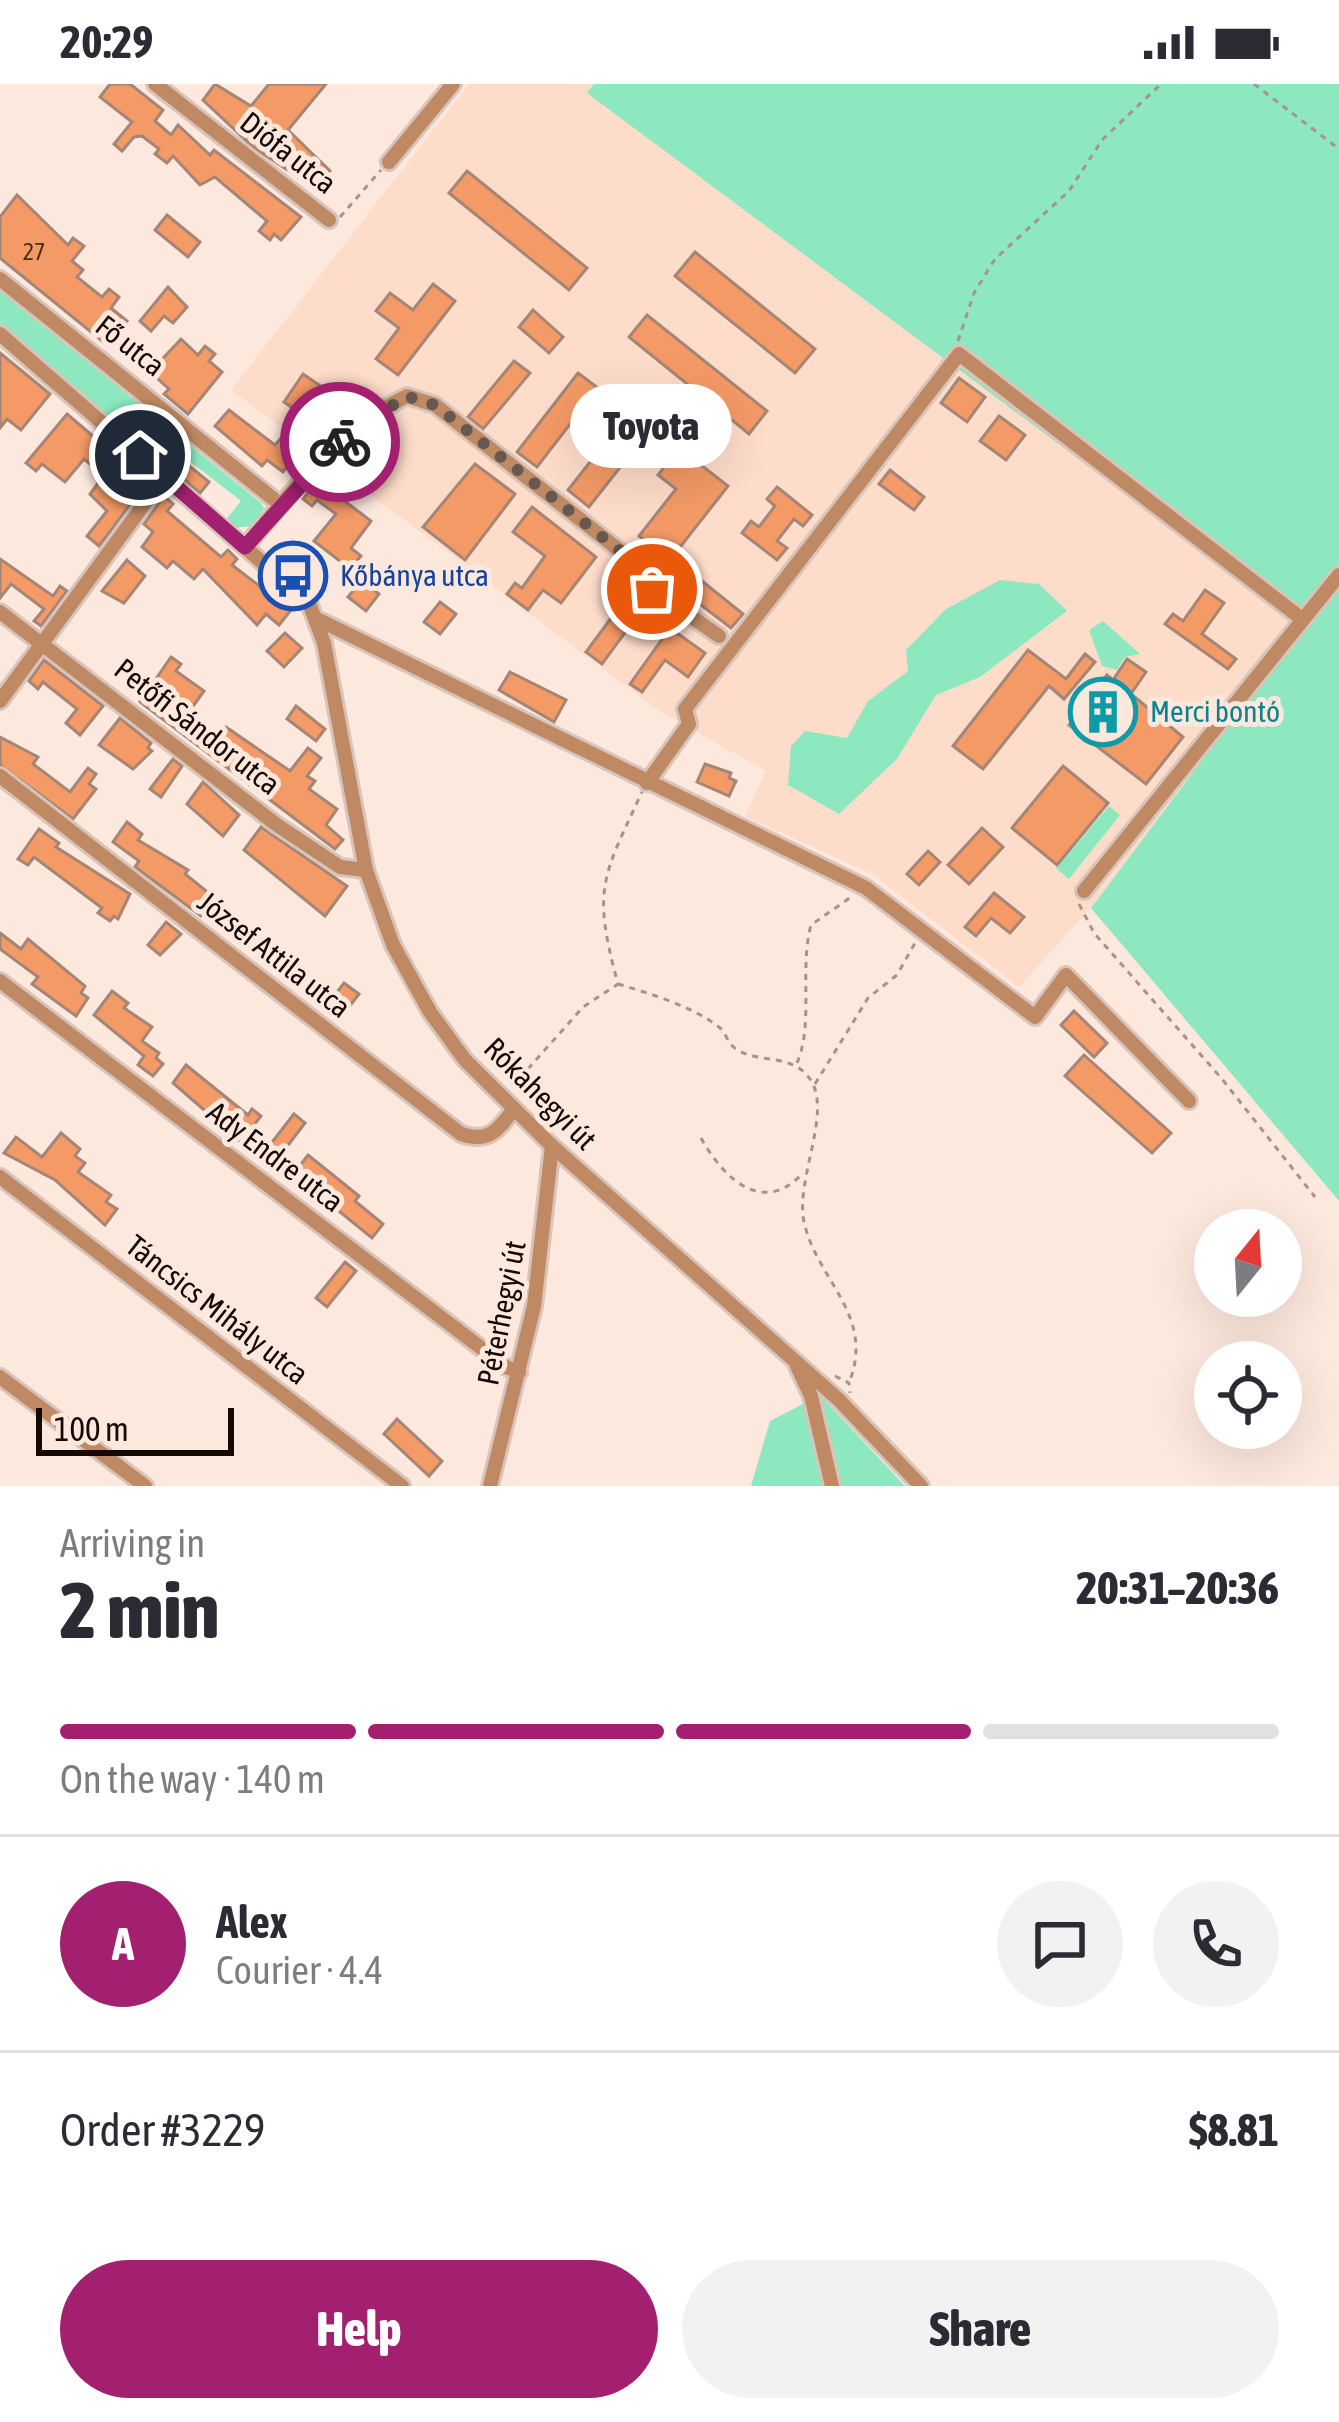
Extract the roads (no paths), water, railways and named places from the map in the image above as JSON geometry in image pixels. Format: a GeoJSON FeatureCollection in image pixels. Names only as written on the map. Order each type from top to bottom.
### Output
{"type":"FeatureCollection","features":[{"type":"Feature","properties":{"kind":"street","name":"Diófa utca"},"geometry":{"type":"LineString","coordinates":[[155,84],[329,220]]}},
{"type":"Feature","properties":{"kind":"street"},"geometry":{"type":"LineString","coordinates":[[389,162],[453,84]]}},
{"type":"Feature","properties":{"kind":"street","name":"Fő utca"},"geometry":{"type":"LineString","coordinates":[[0,279],[281,505]]}},
{"type":"Feature","properties":{"kind":"street"},"geometry":{"type":"LineString","coordinates":[[0,334],[295,588],[319,620],[859,885],[1035,1017],[1066,975],[1189,1101]]}},
{"type":"Feature","properties":{"kind":"street"},"geometry":{"type":"LineString","coordinates":[[647,783],[689,724],[685,709],[958,354],[1302,619]]}},
{"type":"Feature","properties":{"kind":"street"},"geometry":{"type":"LineString","coordinates":[[245,547],[321,458],[380,409],[406,396],[435,405],[657,580],[652,589],[718,636]]}},
{"type":"Feature","properties":{"kind":"street"},"geometry":{"type":"LineString","coordinates":[[0,701],[164,477]]}},
{"type":"Feature","properties":{"kind":"street"},"geometry":{"type":"LineString","coordinates":[[1084,892],[1339,575]]}},
{"type":"Feature","properties":{"kind":"street","name":"Petőfi Sándor utca"},"geometry":{"type":"LineString","coordinates":[[0,612],[340,868],[366,870]]}},
{"type":"Feature","properties":{"kind":"street","name":"Rókahegyi út"},"geometry":{"type":"LineString","coordinates":[[319,620],[366,870],[393,945],[430,1012],[465,1060],[552,1146],[839,1400],[921,1486]]}},
{"type":"Feature","properties":{"kind":"street","name":"József Attila utca"},"geometry":{"type":"LineString","coordinates":[[0,776],[461,1134],[479,1140],[494,1134],[514,1109]]}},
{"type":"Feature","properties":{"kind":"street","name":"Ady Endre utca"},"geometry":{"type":"LineString","coordinates":[[0,981],[506,1367],[519,1372]]}},
{"type":"Feature","properties":{"kind":"street","name":"Péterhegyi út"},"geometry":{"type":"LineString","coordinates":[[490,1486],[544,1245],[552,1146]]}},
{"type":"Feature","properties":{"kind":"street","name":"Táncsics Mihály utca"},"geometry":{"type":"LineString","coordinates":[[0,1177],[402,1486]]}},
{"type":"Feature","properties":{"kind":"street"},"geometry":{"type":"LineString","coordinates":[[797,1365],[815,1409],[832,1486]]}},
{"type":"Feature","properties":{"kind":"street"},"geometry":{"type":"LineString","coordinates":[[0,1377],[145,1486]]}},
{"type":"Feature","properties":{"kind":"place","name":"Kőbánya utca"},"geometry":{"type":"Point","coordinates":[293,576]}},
{"type":"Feature","properties":{"kind":"place","name":"Toyota"},"geometry":{"type":"Point","coordinates":[652,589]}},
{"type":"Feature","properties":{"kind":"place","name":"Merci bontó"},"geometry":{"type":"Point","coordinates":[1103,712]}}]}
